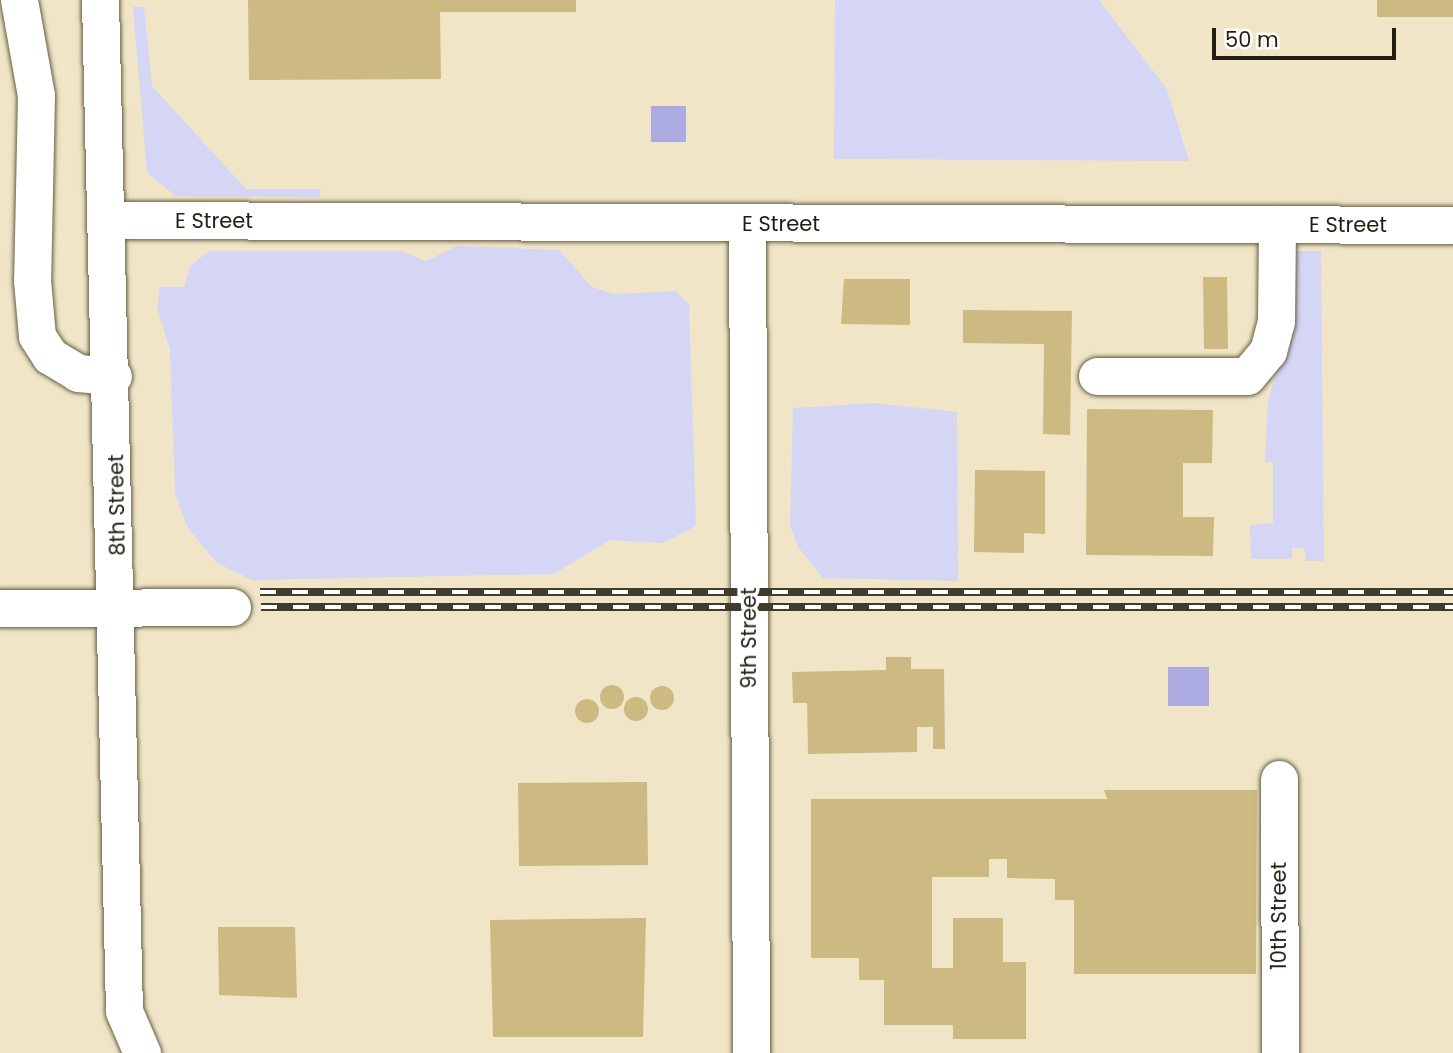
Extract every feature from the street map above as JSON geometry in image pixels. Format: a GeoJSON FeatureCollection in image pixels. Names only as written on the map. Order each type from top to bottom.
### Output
{"type":"FeatureCollection","features":[{"type":"Feature","properties":{"kind":"lane"},"geometry":{"type":"LineString","coordinates":[[19,0],[36,95],[37,336],[50,356],[78,373],[113,376]]}},
{"type":"Feature","properties":{"kind":"lane","name":"8th Street"},"geometry":{"type":"LineString","coordinates":[[100,0],[109,220],[119,607],[124,1011],[142,1053]]}},
{"type":"Feature","properties":{"kind":"lane","name":"E Street"},"geometry":{"type":"LineString","coordinates":[[109,220],[1453,225]]}},
{"type":"Feature","properties":{"kind":"lane","name":"9th Street"},"geometry":{"type":"LineString","coordinates":[[747,224],[751,1053]]}},
{"type":"Feature","properties":{"kind":"lane"},"geometry":{"type":"LineString","coordinates":[[1097,376],[1247,376],[1268,351],[1276,322],[1277,225]]}},
{"type":"Feature","properties":{"kind":"lane"},"geometry":{"type":"LineString","coordinates":[[0,608],[232,607]]}},
{"type":"Feature","properties":{"kind":"lane","name":"10th Street"},"geometry":{"type":"LineString","coordinates":[[1279,779],[1279,1053]]}},
{"type":"Feature","properties":{"kind":"shaded area"},"geometry":{"type":"Polygon","coordinates":[[[835,0],[1099,0],[1167,89],[1189,161],[834,159],[835,0]]]}},
{"type":"Feature","properties":{"kind":"shaded area"},"geometry":{"type":"Polygon","coordinates":[[[133,7],[144,7],[152,86],[246,189],[321,189],[320,197],[175,196],[147,172],[133,7]]]}},
{"type":"Feature","properties":{"kind":"shaded area"},"geometry":{"type":"Polygon","coordinates":[[[457,246],[559,250],[592,287],[614,294],[675,291],[689,304],[696,526],[663,543],[610,540],[554,574],[252,580],[217,563],[188,528],[175,494],[170,350],[157,307],[160,287],[184,287],[190,266],[209,251],[400,251],[426,261],[457,246]]]}},
{"type":"Feature","properties":{"kind":"shaded area"},"geometry":{"type":"Polygon","coordinates":[[[1290,251],[1321,251],[1324,561],[1306,561],[1304,548],[1292,548],[1292,559],[1251,559],[1250,525],[1273,523],[1273,462],[1265,462],[1268,401],[1287,336],[1290,251]]]}},
{"type":"Feature","properties":{"kind":"shaded area"},"geometry":{"type":"Polygon","coordinates":[[[875,403],[957,412],[958,581],[823,578],[798,547],[790,525],[793,408],[875,403]]]}},
{"type":"Feature","properties":{"kind":"water"},"geometry":{"type":"Polygon","coordinates":[[[651,106],[686,106],[686,142],[651,142],[651,106]]]}},
{"type":"Feature","properties":{"kind":"water"},"geometry":{"type":"Polygon","coordinates":[[[1168,667],[1209,667],[1209,706],[1168,706],[1168,667]]]}},
{"type":"Feature","properties":{"kind":"building"},"geometry":{"type":"Polygon","coordinates":[[[248,0],[576,0],[576,12],[440,12],[441,79],[249,80],[248,0]]]}},
{"type":"Feature","properties":{"kind":"building"},"geometry":{"type":"Polygon","coordinates":[[[1377,0],[1453,0],[1453,17],[1377,17],[1377,0]]]}},
{"type":"Feature","properties":{"kind":"building"},"geometry":{"type":"Polygon","coordinates":[[[1203,277],[1227,277],[1228,349],[1204,349],[1203,277]]]}},
{"type":"Feature","properties":{"kind":"building"},"geometry":{"type":"Polygon","coordinates":[[[844,279],[910,279],[910,325],[841,324],[844,279]]]}},
{"type":"Feature","properties":{"kind":"building"},"geometry":{"type":"Polygon","coordinates":[[[963,310],[1072,311],[1070,435],[1043,434],[1044,344],[963,343],[963,310]]]}},
{"type":"Feature","properties":{"kind":"building"},"geometry":{"type":"Polygon","coordinates":[[[1087,409],[1213,410],[1212,463],[1183,463],[1183,517],[1214,517],[1213,556],[1086,555],[1087,409]]]}},
{"type":"Feature","properties":{"kind":"building"},"geometry":{"type":"Polygon","coordinates":[[[975,470],[1045,471],[1045,534],[1024,533],[1024,553],[974,552],[975,470]]]}},
{"type":"Feature","properties":{"kind":"building"},"geometry":{"type":"Polygon","coordinates":[[[886,657],[911,657],[911,669],[944,669],[945,749],[933,749],[933,727],[917,727],[917,752],[808,754],[807,703],[793,703],[792,672],[886,670],[886,657]]]}},
{"type":"Feature","properties":{"kind":"building"},"geometry":{"type":"Polygon","coordinates":[[[612,685],[620,689],[624,697],[620,705],[612,709],[604,705],[600,697],[604,689],[612,685]]]}},
{"type":"Feature","properties":{"kind":"building"},"geometry":{"type":"Polygon","coordinates":[[[662,686],[670,690],[674,698],[670,706],[662,710],[654,706],[650,698],[654,690],[662,686]]]}},
{"type":"Feature","properties":{"kind":"building"},"geometry":{"type":"Polygon","coordinates":[[[636,697],[644,701],[648,709],[644,717],[636,721],[628,717],[624,709],[628,701],[636,697]]]}},
{"type":"Feature","properties":{"kind":"building"},"geometry":{"type":"Polygon","coordinates":[[[587,699],[595,703],[599,711],[595,719],[587,723],[579,719],[575,711],[579,703],[587,699]]]}},
{"type":"Feature","properties":{"kind":"building"},"geometry":{"type":"Polygon","coordinates":[[[647,782],[648,865],[519,866],[518,783],[647,782]]]}},
{"type":"Feature","properties":{"kind":"building"},"geometry":{"type":"Polygon","coordinates":[[[1104,790],[1257,790],[1256,974],[1074,974],[1074,900],[1055,900],[1055,879],[1007,878],[1007,859],[989,859],[989,877],[932,877],[932,968],[953,968],[953,918],[1003,918],[1003,962],[1026,962],[1026,1039],[953,1039],[953,1025],[884,1025],[884,980],[859,980],[859,958],[811,958],[811,799],[1107,799],[1104,790]]]}},
{"type":"Feature","properties":{"kind":"building"},"geometry":{"type":"Polygon","coordinates":[[[646,918],[643,1037],[493,1037],[490,920],[646,918]]]}},
{"type":"Feature","properties":{"kind":"building"},"geometry":{"type":"Polygon","coordinates":[[[218,927],[295,927],[297,998],[219,995],[218,927]]]}},
{"type":"Feature","properties":{"kind":"railway"},"geometry":{"type":"LineString","coordinates":[[260,592],[1453,592]]}},
{"type":"Feature","properties":{"kind":"railway"},"geometry":{"type":"LineString","coordinates":[[261,607],[1453,607]]}}]}
